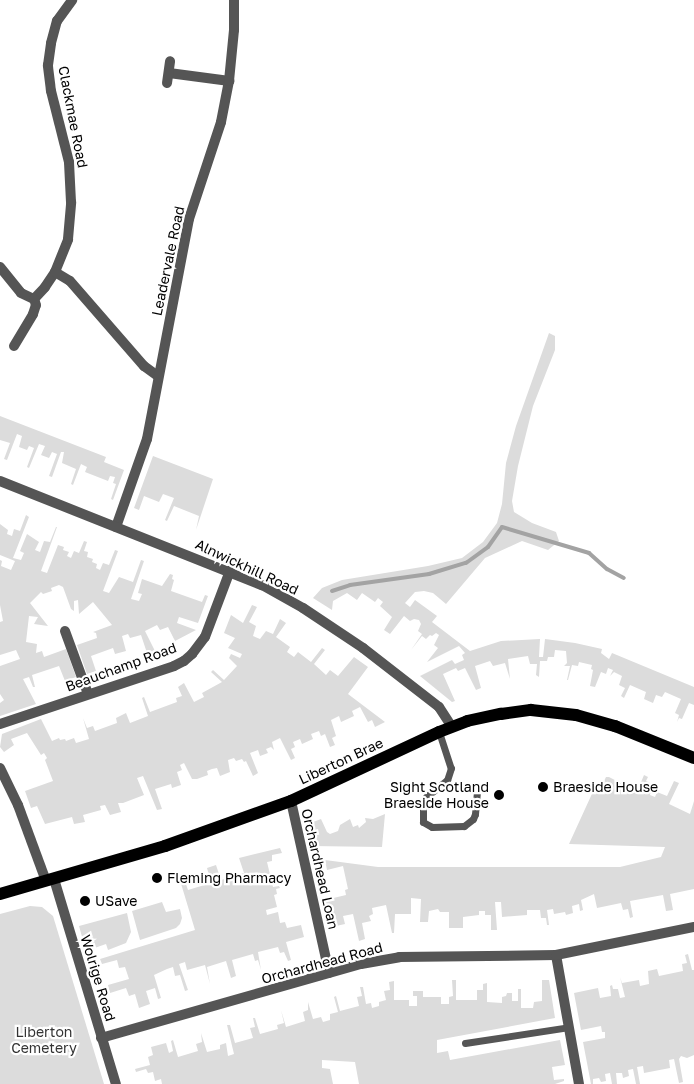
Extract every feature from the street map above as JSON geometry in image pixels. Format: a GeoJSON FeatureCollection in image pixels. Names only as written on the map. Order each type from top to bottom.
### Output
{"type":"FeatureCollection","features":[{"type":"Feature","properties":{"kind":"main road","name":"Liberton Brae"},"geometry":{"type":"LineString","coordinates":[[0,894],[165,846],[291,801],[439,732],[467,721],[516,712],[562,712],[615,726],[694,758]]}},
{"type":"Feature","properties":{"kind":"street","name":"Clackmae Road"},"geometry":{"type":"LineString","coordinates":[[34,299],[45,288],[55,272],[68,240],[71,202],[69,162],[51,91],[48,65],[51,42],[57,21],[72,0]]}},
{"type":"Feature","properties":{"kind":"street","name":"Leadervale Road"},"geometry":{"type":"LineString","coordinates":[[116,527],[143,454],[188,219],[221,122],[229,81],[234,30],[234,0]]}},
{"type":"Feature","properties":{"kind":"street"},"geometry":{"type":"LineString","coordinates":[[170,61],[168,78],[229,81]]}},
{"type":"Feature","properties":{"kind":"street"},"geometry":{"type":"LineString","coordinates":[[0,267],[21,292],[34,299],[36,305],[33,314],[14,346]]}},
{"type":"Feature","properties":{"kind":"street"},"geometry":{"type":"LineString","coordinates":[[55,272],[70,281],[144,366],[158,376]]}},
{"type":"Feature","properties":{"kind":"street","name":"Alnwickhill Road"},"geometry":{"type":"LineString","coordinates":[[0,481],[230,571],[302,608],[363,648],[439,707],[452,727]]}},
{"type":"Feature","properties":{"kind":"street","name":"Beauchamp Road"},"geometry":{"type":"LineString","coordinates":[[0,724],[174,666],[192,654],[205,637],[230,571]]}},
{"type":"Feature","properties":{"kind":"street"},"geometry":{"type":"LineString","coordinates":[[66,631],[88,694]]}},
{"type":"Feature","properties":{"kind":"street","name":"Wolrige Road"},"geometry":{"type":"LineString","coordinates":[[0,768],[50,880],[116,1084]]}},
{"type":"Feature","properties":{"kind":"street","name":"Orchardhead Loan"},"geometry":{"type":"LineString","coordinates":[[291,801],[329,973]]}},
{"type":"Feature","properties":{"kind":"street","name":"Orchardhead Road"},"geometry":{"type":"LineString","coordinates":[[101,1038],[361,964],[399,958],[512,958],[556,955],[694,927]]}},
{"type":"Feature","properties":{"kind":"street"},"geometry":{"type":"LineString","coordinates":[[556,955],[579,1084]]}},
{"type":"Feature","properties":{"kind":"lane"},"geometry":{"type":"LineString","coordinates":[[439,732],[451,768],[448,780],[426,797],[423,803],[423,822],[432,826],[464,826],[475,814],[477,793]]}},
{"type":"Feature","properties":{"kind":"lane"},"geometry":{"type":"LineString","coordinates":[[466,1043],[569,1027]]}},
{"type":"Feature","properties":{"kind":"green space"},"geometry":{"type":"Polygon","coordinates":[[[549,333],[555,336],[555,350],[533,406],[518,466],[512,501],[514,512],[532,523],[556,532],[559,541],[548,550],[522,541],[485,558],[446,604],[433,593],[424,591],[415,592],[405,603],[410,607],[415,600],[437,616],[432,622],[470,651],[501,641],[540,639],[539,657],[543,657],[545,639],[575,643],[602,649],[601,653],[609,659],[612,653],[694,687],[694,705],[689,703],[682,719],[679,718],[677,722],[679,715],[675,713],[681,699],[665,692],[662,697],[656,695],[653,703],[644,699],[646,692],[630,685],[624,698],[621,696],[625,688],[619,685],[622,676],[614,672],[610,676],[613,670],[608,668],[606,674],[601,672],[595,687],[590,686],[592,665],[579,662],[578,666],[572,665],[567,680],[570,666],[564,666],[567,663],[566,651],[555,650],[554,657],[548,657],[547,661],[540,661],[539,677],[536,675],[537,664],[530,664],[528,656],[508,659],[510,679],[505,663],[493,666],[490,661],[475,666],[481,688],[476,690],[465,668],[458,671],[456,668],[443,674],[455,701],[452,702],[420,676],[452,660],[455,664],[464,660],[462,655],[465,653],[459,646],[427,662],[438,648],[434,645],[439,635],[436,633],[426,639],[422,636],[411,650],[422,634],[418,631],[421,624],[419,620],[414,619],[410,621],[404,616],[390,634],[384,630],[392,617],[380,606],[383,602],[378,598],[375,602],[362,593],[357,600],[347,593],[333,601],[332,610],[313,598],[322,588],[342,580],[428,566],[462,558],[483,542],[497,523],[502,504],[506,463],[516,426],[549,333]]]}},
{"type":"Feature","properties":{"kind":"green space"},"geometry":{"type":"Polygon","coordinates":[[[0,416],[106,457],[104,462],[124,470],[113,500],[111,499],[116,484],[113,483],[115,477],[110,476],[108,481],[85,472],[87,467],[81,464],[73,485],[71,484],[76,469],[62,463],[64,452],[61,452],[52,477],[49,476],[57,454],[52,452],[49,458],[41,455],[45,446],[39,444],[29,468],[27,467],[34,448],[29,446],[27,450],[19,447],[22,436],[17,434],[7,460],[4,459],[10,443],[0,440],[0,416]]]}},
{"type":"Feature","properties":{"kind":"green space"},"geometry":{"type":"Polygon","coordinates":[[[153,456],[213,479],[196,530],[199,516],[174,506],[167,521],[165,520],[174,498],[163,494],[159,502],[144,496],[139,510],[134,508],[153,456]]]}},
{"type":"Feature","properties":{"kind":"green space"},"geometry":{"type":"Polygon","coordinates":[[[26,515],[29,517],[13,558],[21,560],[24,553],[20,551],[27,534],[39,542],[35,550],[40,552],[44,541],[50,542],[57,527],[41,571],[47,573],[58,545],[64,547],[63,550],[69,552],[67,556],[71,558],[74,551],[79,553],[84,541],[87,542],[84,551],[88,552],[87,557],[93,559],[92,562],[97,564],[96,568],[100,570],[103,563],[109,565],[115,550],[118,551],[103,591],[109,593],[119,577],[133,582],[141,560],[144,561],[131,599],[139,601],[142,594],[138,593],[142,579],[162,586],[170,574],[173,575],[172,579],[174,580],[171,591],[202,602],[205,595],[208,596],[198,623],[179,617],[177,623],[196,630],[175,641],[168,627],[160,630],[157,625],[145,631],[155,651],[147,653],[141,635],[130,638],[128,634],[122,636],[126,651],[115,654],[113,648],[91,656],[96,671],[87,674],[77,645],[97,638],[96,633],[93,632],[112,625],[93,602],[79,614],[78,600],[74,601],[74,611],[71,609],[63,587],[59,585],[51,588],[52,591],[43,594],[41,592],[30,603],[48,626],[34,624],[38,617],[29,616],[26,642],[37,644],[36,653],[42,651],[44,657],[66,649],[76,677],[65,681],[59,666],[32,675],[35,687],[33,687],[29,677],[23,679],[36,704],[0,716],[0,703],[4,700],[0,694],[0,666],[20,659],[16,650],[0,655],[0,622],[3,621],[0,605],[0,560],[2,561],[1,566],[11,570],[15,561],[0,555],[0,524],[8,530],[7,534],[12,536],[14,529],[20,531],[26,515]]]}},
{"type":"Feature","properties":{"kind":"green space"},"geometry":{"type":"Polygon","coordinates":[[[252,605],[257,607],[249,622],[256,626],[253,636],[260,639],[266,631],[273,634],[280,619],[286,623],[276,637],[290,647],[287,652],[294,657],[298,652],[311,662],[322,648],[325,650],[314,664],[326,675],[330,670],[338,676],[354,657],[368,667],[348,694],[385,722],[375,727],[372,720],[368,722],[360,707],[352,711],[354,716],[341,722],[339,716],[331,720],[336,736],[332,738],[335,745],[330,747],[325,734],[321,736],[319,731],[311,734],[313,739],[302,744],[300,739],[293,742],[295,747],[291,749],[295,758],[291,760],[280,738],[272,742],[274,750],[271,747],[266,749],[268,753],[260,756],[258,750],[250,753],[258,773],[253,776],[246,761],[244,762],[242,759],[236,761],[234,758],[228,760],[230,772],[220,776],[217,768],[212,769],[207,771],[208,775],[197,779],[192,779],[184,763],[180,765],[182,770],[177,772],[181,785],[172,788],[171,784],[155,789],[162,809],[157,810],[143,776],[137,778],[144,795],[118,803],[121,812],[110,815],[105,805],[100,806],[101,810],[83,815],[85,822],[74,824],[72,817],[45,824],[37,806],[31,808],[25,791],[53,781],[45,760],[47,758],[44,753],[41,755],[27,733],[11,739],[14,745],[4,752],[0,747],[2,734],[41,719],[52,741],[59,738],[66,741],[74,738],[76,743],[89,739],[83,718],[87,728],[93,726],[95,731],[117,723],[116,718],[126,713],[130,723],[148,716],[142,698],[144,697],[150,712],[177,702],[176,698],[182,696],[178,687],[184,683],[194,702],[204,697],[202,693],[222,682],[211,672],[213,670],[224,680],[237,666],[229,658],[231,654],[240,658],[242,654],[228,648],[235,638],[224,633],[231,615],[243,623],[252,605]]]}},
{"type":"Feature","properties":{"kind":"green space"},"geometry":{"type":"Polygon","coordinates":[[[644,775],[648,777],[646,781],[652,784],[650,795],[655,797],[657,792],[667,796],[674,781],[679,783],[669,804],[690,814],[694,801],[694,889],[670,894],[673,910],[666,911],[663,895],[630,901],[633,917],[630,918],[628,909],[623,910],[621,903],[597,908],[594,894],[581,900],[583,910],[580,911],[579,904],[572,906],[573,913],[566,915],[565,912],[554,914],[553,909],[547,910],[549,925],[547,925],[546,918],[541,918],[540,910],[527,910],[527,915],[502,917],[501,902],[495,902],[497,930],[491,930],[491,915],[485,915],[485,911],[479,911],[479,915],[463,917],[463,928],[449,928],[449,912],[440,912],[438,909],[429,911],[428,922],[420,922],[421,899],[411,898],[411,914],[395,914],[394,933],[392,933],[386,905],[372,908],[373,914],[369,916],[371,921],[362,923],[365,939],[359,941],[353,914],[343,916],[345,924],[327,928],[321,901],[346,895],[345,890],[348,889],[343,866],[327,870],[325,860],[378,867],[620,867],[661,857],[665,847],[569,844],[596,785],[601,787],[606,777],[609,777],[630,788],[632,784],[639,787],[644,775]]]}},
{"type":"Feature","properties":{"kind":"green space"},"geometry":{"type":"Polygon","coordinates":[[[385,814],[382,847],[311,846],[308,824],[321,819],[327,832],[330,834],[338,831],[340,825],[350,819],[353,827],[358,825],[359,828],[366,822],[365,818],[373,819],[385,814]]]}},
{"type":"Feature","properties":{"kind":"green space"},"geometry":{"type":"Polygon","coordinates":[[[280,848],[282,853],[272,855],[272,861],[267,862],[273,887],[279,886],[280,888],[276,889],[277,894],[274,895],[277,907],[266,910],[267,915],[278,912],[280,923],[285,922],[287,928],[301,925],[304,937],[286,942],[291,960],[288,961],[284,952],[280,953],[278,947],[258,952],[261,970],[258,960],[255,961],[253,954],[232,960],[236,976],[231,978],[226,961],[207,967],[210,984],[205,965],[187,970],[185,962],[179,964],[188,990],[185,991],[180,975],[175,976],[173,967],[167,969],[154,975],[161,998],[158,999],[155,988],[146,991],[150,1004],[139,1008],[135,994],[129,996],[126,988],[110,993],[108,985],[129,979],[125,967],[119,968],[117,960],[102,964],[100,959],[195,930],[179,877],[183,875],[188,890],[211,883],[207,868],[216,865],[221,880],[244,873],[239,858],[280,848]]]}},
{"type":"Feature","properties":{"kind":"green space"},"geometry":{"type":"Polygon","coordinates":[[[162,902],[166,912],[180,909],[182,918],[180,924],[176,928],[140,940],[132,911],[162,902]]]}},
{"type":"Feature","properties":{"kind":"green space","name":"Liberton Cemetery"},"geometry":{"type":"Polygon","coordinates":[[[30,906],[42,907],[53,916],[104,1084],[0,1084],[0,914],[30,906]]]}},
{"type":"Feature","properties":{"kind":"green space"},"geometry":{"type":"Polygon","coordinates":[[[127,913],[131,932],[126,943],[108,950],[106,944],[86,951],[79,926],[127,913]]]}},
{"type":"Feature","properties":{"kind":"green space"},"geometry":{"type":"Polygon","coordinates":[[[688,954],[692,970],[694,970],[694,1055],[687,1058],[681,1056],[679,1059],[683,1082],[679,1083],[674,1059],[669,1060],[670,1068],[644,1073],[643,1066],[637,1067],[640,1084],[636,1084],[633,1069],[628,1070],[629,1076],[623,1078],[622,1073],[616,1073],[617,1084],[612,1084],[610,1073],[605,1074],[606,1081],[601,1082],[599,1078],[593,1079],[593,1084],[591,1084],[583,1042],[605,1038],[605,1032],[602,1032],[601,1026],[581,1030],[574,993],[598,988],[600,998],[611,996],[610,986],[612,985],[613,989],[618,989],[620,998],[625,997],[620,977],[622,983],[639,980],[640,986],[649,984],[648,971],[657,969],[659,976],[683,971],[682,964],[687,963],[685,955],[688,954]]]}},
{"type":"Feature","properties":{"kind":"green space"},"geometry":{"type":"Polygon","coordinates":[[[452,980],[456,980],[456,1000],[477,1000],[477,990],[483,990],[483,984],[487,983],[487,1002],[502,1003],[502,997],[506,996],[507,993],[512,993],[512,1001],[518,1001],[518,989],[521,989],[521,1008],[533,1008],[534,1002],[542,1001],[542,980],[549,980],[555,1018],[437,1040],[437,1053],[448,1051],[450,1060],[560,1040],[565,1065],[552,1067],[554,1080],[564,1079],[564,1081],[555,1084],[359,1084],[355,1062],[322,1060],[322,1068],[330,1069],[333,1084],[162,1084],[161,1079],[155,1081],[153,1072],[148,1073],[146,1069],[136,1072],[135,1069],[150,1065],[148,1057],[153,1055],[151,1047],[166,1043],[169,1053],[173,1051],[171,1041],[173,1040],[178,1057],[198,1051],[196,1044],[202,1042],[201,1033],[207,1052],[220,1049],[220,1045],[226,1043],[228,1056],[234,1054],[227,1025],[230,1025],[235,1043],[253,1038],[250,1028],[255,1027],[253,1018],[255,1018],[260,1034],[278,1029],[277,1025],[284,1023],[281,1010],[286,1027],[305,1021],[303,1012],[308,1010],[308,1002],[313,1019],[321,1017],[323,1022],[330,1020],[330,1014],[338,1012],[334,997],[336,996],[340,1011],[359,1006],[357,997],[362,996],[360,987],[363,987],[366,1004],[371,1003],[372,1008],[379,1006],[379,1002],[386,1000],[384,991],[390,990],[389,982],[394,981],[394,1000],[409,1000],[409,1006],[417,1006],[417,996],[413,996],[413,991],[423,991],[423,997],[441,997],[441,1004],[449,1004],[449,997],[453,996],[452,980]]]}},
{"type":"Feature","properties":{"kind":"waterway"},"geometry":{"type":"LineString","coordinates":[[332,591],[350,585],[429,574],[466,563],[488,547],[502,527],[589,553],[607,569],[624,578]]}},
{"type":"Feature","properties":{"kind":"place","name":"Braeside House"},"geometry":{"type":"Point","coordinates":[543,787]}},
{"type":"Feature","properties":{"kind":"place","name":"Sight Scotland Braeside House"},"geometry":{"type":"Point","coordinates":[499,795]}},
{"type":"Feature","properties":{"kind":"place","name":"Fleming Pharmacy"},"geometry":{"type":"Point","coordinates":[157,878]}},
{"type":"Feature","properties":{"kind":"place","name":"USave"},"geometry":{"type":"Point","coordinates":[85,901]}}]}
